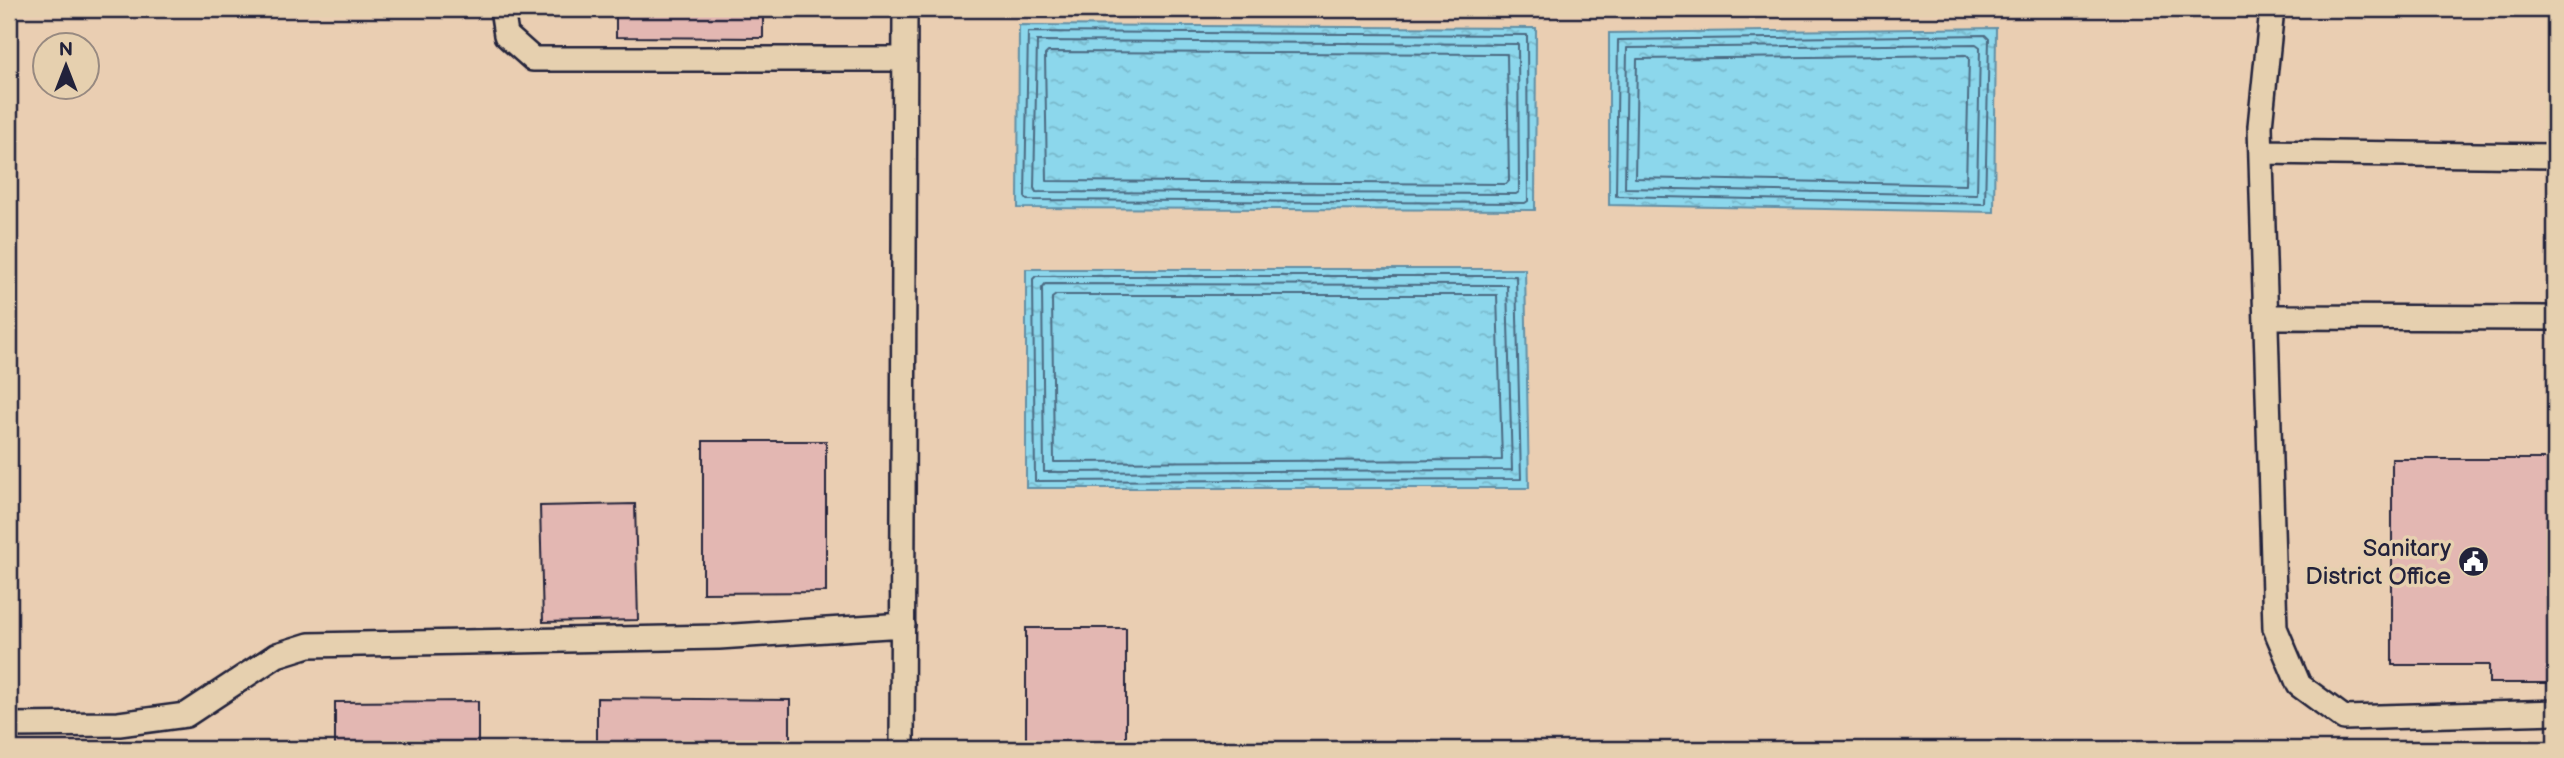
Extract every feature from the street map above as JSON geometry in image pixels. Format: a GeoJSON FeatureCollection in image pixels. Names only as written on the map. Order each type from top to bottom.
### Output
{"type":"FeatureCollection","features":[{"type":"Feature","properties":{"kind":"lane"},"geometry":{"type":"LineString","coordinates":[[502,9],[506,35],[533,59],[905,59]]}},
{"type":"Feature","properties":{"kind":"lane"},"geometry":{"type":"LineString","coordinates":[[902,749],[905,9]]}},
{"type":"Feature","properties":{"kind":"lane"},"geometry":{"type":"LineString","coordinates":[[2272,9],[2260,126],[2268,317],[2275,628],[2299,685],[2344,718],[2555,712]]}},
{"type":"Feature","properties":{"kind":"lane"},"geometry":{"type":"LineString","coordinates":[[2261,152],[2555,156]]}},
{"type":"Feature","properties":{"kind":"lane"},"geometry":{"type":"LineString","coordinates":[[2268,317],[2555,318]]}},
{"type":"Feature","properties":{"kind":"lane"},"geometry":{"type":"LineString","coordinates":[[9,724],[120,724],[186,715],[277,655],[310,645],[719,637],[903,625]]}},
{"type":"Feature","properties":{"kind":"water"},"geometry":{"type":"Polygon","coordinates":[[[1019,25],[1536,28],[1535,210],[1018,208],[1019,25]]]}},
{"type":"Feature","properties":{"kind":"water"},"geometry":{"type":"Polygon","coordinates":[[[1996,28],[1994,212],[1609,205],[1609,33],[1996,28]]]}},
{"type":"Feature","properties":{"kind":"water"},"geometry":{"type":"Polygon","coordinates":[[[1026,269],[1525,269],[1529,488],[1026,488],[1026,269]]]}},
{"type":"Feature","properties":{"kind":"building"},"geometry":{"type":"Polygon","coordinates":[[[616,9],[763,9],[763,38],[616,37],[616,9]]]}},
{"type":"Feature","properties":{"kind":"building"},"geometry":{"type":"Polygon","coordinates":[[[703,441],[826,441],[826,592],[703,593],[703,441]]]}},
{"type":"Feature","properties":{"kind":"building","name":"Sanitary District Office"},"geometry":{"type":"Polygon","coordinates":[[[2392,459],[2555,459],[2555,683],[2489,683],[2489,665],[2392,665],[2392,459]]]}},
{"type":"Feature","properties":{"kind":"building"},"geometry":{"type":"Polygon","coordinates":[[[635,504],[638,620],[543,622],[540,506],[635,504]]]}},
{"type":"Feature","properties":{"kind":"building"},"geometry":{"type":"Polygon","coordinates":[[[1026,628],[1126,628],[1126,749],[1026,749],[1026,628]]]}},
{"type":"Feature","properties":{"kind":"building"},"geometry":{"type":"Polygon","coordinates":[[[597,698],[790,700],[790,749],[597,749],[597,698]]]}},
{"type":"Feature","properties":{"kind":"building"},"geometry":{"type":"Polygon","coordinates":[[[478,701],[478,749],[335,749],[335,702],[478,701]]]}},
{"type":"Feature","properties":{"kind":"place","name":"Sanitary District Office"},"geometry":{"type":"Point","coordinates":[2474,562]}}]}
